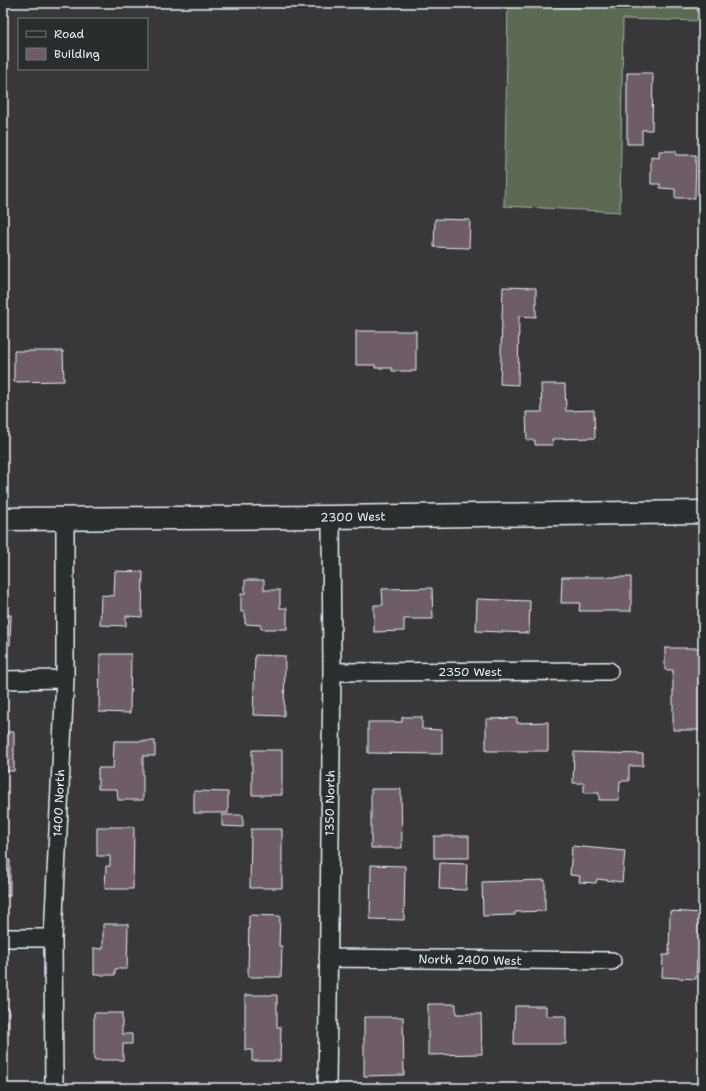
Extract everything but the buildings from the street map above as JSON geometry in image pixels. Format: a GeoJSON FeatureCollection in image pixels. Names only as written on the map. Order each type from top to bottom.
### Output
{"type":"FeatureCollection","features":[{"type":"Feature","properties":{"kind":"main road","name":"2300 West"},"geometry":{"type":"LineString","coordinates":[[3,519],[331,518],[703,512]]}},
{"type":"Feature","properties":{"kind":"street","name":"1350 North"},"geometry":{"type":"LineString","coordinates":[[327,1088],[332,672],[331,518]]}},
{"type":"Feature","properties":{"kind":"street","name":"1400 North"},"geometry":{"type":"LineString","coordinates":[[54,1088],[53,938],[65,680],[65,519]]}},
{"type":"Feature","properties":{"kind":"street","name":"2350 West"},"geometry":{"type":"LineString","coordinates":[[332,672],[609,671]]}},
{"type":"Feature","properties":{"kind":"street"},"geometry":{"type":"LineString","coordinates":[[3,680],[65,680]]}},
{"type":"Feature","properties":{"kind":"street"},"geometry":{"type":"LineString","coordinates":[[3,938],[53,938]]}},
{"type":"Feature","properties":{"kind":"street","name":"North 2400 West"},"geometry":{"type":"LineString","coordinates":[[328,958],[612,962]]}},
{"type":"Feature","properties":{"kind":"green space"},"geometry":{"type":"Polygon","coordinates":[[[508,3],[703,3],[703,21],[623,19],[620,212],[504,206],[508,3]]]}}]}
